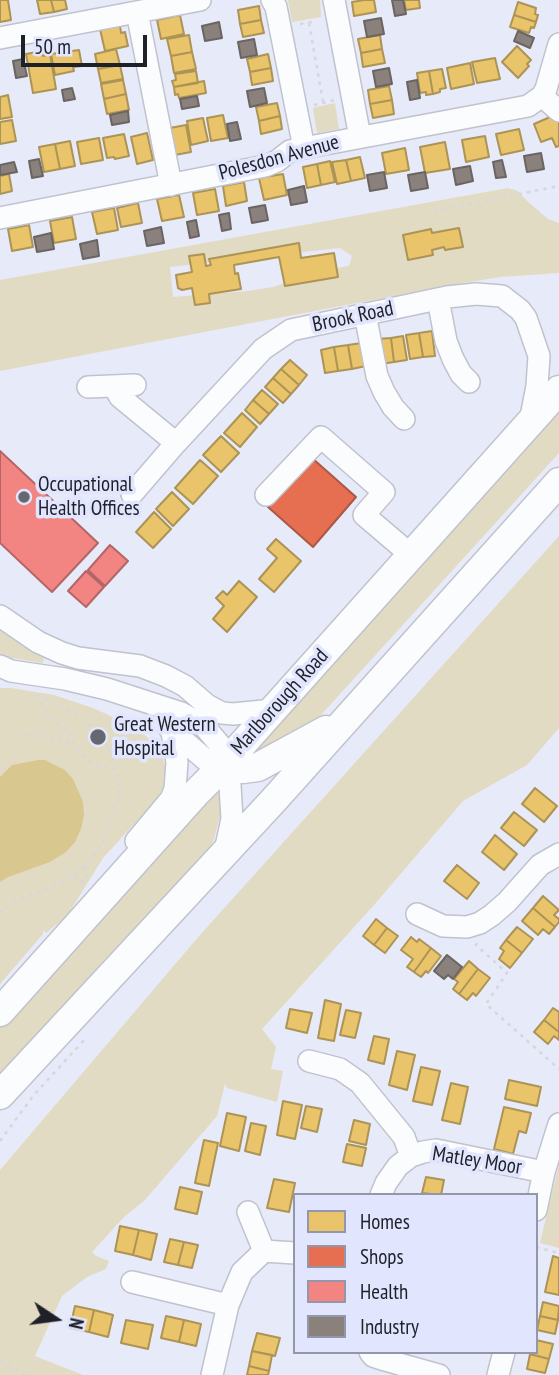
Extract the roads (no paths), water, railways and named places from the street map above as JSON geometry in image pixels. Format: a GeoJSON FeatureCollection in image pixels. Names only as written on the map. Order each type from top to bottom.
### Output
{"type":"FeatureCollection","features":[{"type":"Feature","properties":{"kind":"main road","name":"Marlborough Road"},"geometry":{"type":"LineString","coordinates":[[0,1012],[122,876],[226,766],[311,654],[348,613],[411,555],[559,390]]}},
{"type":"Feature","properties":{"kind":"main road"},"geometry":{"type":"LineString","coordinates":[[0,1095],[224,854],[559,482]]}},
{"type":"Feature","properties":{"kind":"main road"},"geometry":{"type":"LineString","coordinates":[[226,766],[258,767],[347,718]]}},
{"type":"Feature","properties":{"kind":"street"},"geometry":{"type":"LineString","coordinates":[[0,38],[200,0]]}},
{"type":"Feature","properties":{"kind":"street"},"geometry":{"type":"LineString","coordinates":[[272,0],[276,7],[304,148]]}},
{"type":"Feature","properties":{"kind":"street"},"geometry":{"type":"LineString","coordinates":[[334,0],[360,137]]}},
{"type":"Feature","properties":{"kind":"street"},"geometry":{"type":"LineString","coordinates":[[136,12],[171,185]]}},
{"type":"Feature","properties":{"kind":"street"},"geometry":{"type":"LineString","coordinates":[[559,44],[542,96],[559,111]]}},
{"type":"Feature","properties":{"kind":"street","name":"Polesdon Avenue"},"geometry":{"type":"LineString","coordinates":[[0,218],[265,166],[290,151],[520,108],[542,96]]}},
{"type":"Feature","properties":{"kind":"street","name":"Brook Road"},"geometry":{"type":"LineString","coordinates":[[132,494],[262,349],[291,330],[438,299],[476,294],[502,296],[526,318],[549,359],[537,386],[530,422]]}},
{"type":"Feature","properties":{"kind":"street"},"geometry":{"type":"LineString","coordinates":[[438,299],[446,341],[461,374],[469,382]]}},
{"type":"Feature","properties":{"kind":"street"},"geometry":{"type":"LineString","coordinates":[[365,313],[377,376],[393,407],[404,419]]}},
{"type":"Feature","properties":{"kind":"street"},"geometry":{"type":"LineString","coordinates":[[88,387],[125,385],[120,397],[176,443]]}},
{"type":"Feature","properties":{"kind":"street"},"geometry":{"type":"LineString","coordinates":[[266,495],[321,437],[384,492],[364,515],[411,555]]}},
{"type":"Feature","properties":{"kind":"street"},"geometry":{"type":"LineString","coordinates":[[2,620],[62,653],[78,658],[140,666],[166,676],[185,686],[207,705],[222,713],[233,714],[275,698]]}},
{"type":"Feature","properties":{"kind":"street"},"geometry":{"type":"LineString","coordinates":[[4,670],[91,684],[187,716],[204,726],[220,745],[226,766],[232,819],[224,854]]}},
{"type":"Feature","properties":{"kind":"street"},"geometry":{"type":"LineString","coordinates":[[151,704],[172,732],[207,761],[226,766]]}},
{"type":"Feature","properties":{"kind":"street"},"geometry":{"type":"LineString","coordinates":[[122,876],[136,841],[173,795],[178,772],[172,732]]}},
{"type":"Feature","properties":{"kind":"street"},"geometry":{"type":"LineString","coordinates":[[417,914],[443,926],[467,927],[480,923],[507,902],[540,865],[559,854]]}},
{"type":"Feature","properties":{"kind":"street","name":"Matley Moor"},"geometry":{"type":"LineString","coordinates":[[309,1061],[340,1069],[360,1083],[404,1137],[411,1156]]}},
{"type":"Feature","properties":{"kind":"street"},"geometry":{"type":"LineString","coordinates":[[538,1200],[559,1124]]}},
{"type":"Feature","properties":{"kind":"street","name":"Matley Moor"},"geometry":{"type":"LineString","coordinates":[[382,1193],[398,1166],[411,1156],[436,1150],[544,1172]]}},
{"type":"Feature","properties":{"kind":"street"},"geometry":{"type":"LineString","coordinates":[[248,1212],[264,1251]]}},
{"type":"Feature","properties":{"kind":"street"},"geometry":{"type":"LineString","coordinates":[[212,1375],[228,1305],[242,1272],[264,1251],[293,1253]]}},
{"type":"Feature","properties":{"kind":"street"},"geometry":{"type":"LineString","coordinates":[[132,1282],[228,1305]]}},
{"type":"Feature","properties":{"kind":"street"},"geometry":{"type":"LineString","coordinates":[[372,1354],[439,1375]]}},
{"type":"Feature","properties":{"kind":"street"},"geometry":{"type":"LineString","coordinates":[[498,1375],[503,1354]]}},
{"type":"Feature","properties":{"kind":"place","name":"Occupational Health Offices"},"geometry":{"type":"Point","coordinates":[24,497]}},
{"type":"Feature","properties":{"kind":"place","name":"Great Western Hospital"},"geometry":{"type":"Point","coordinates":[98,737]}}]}
